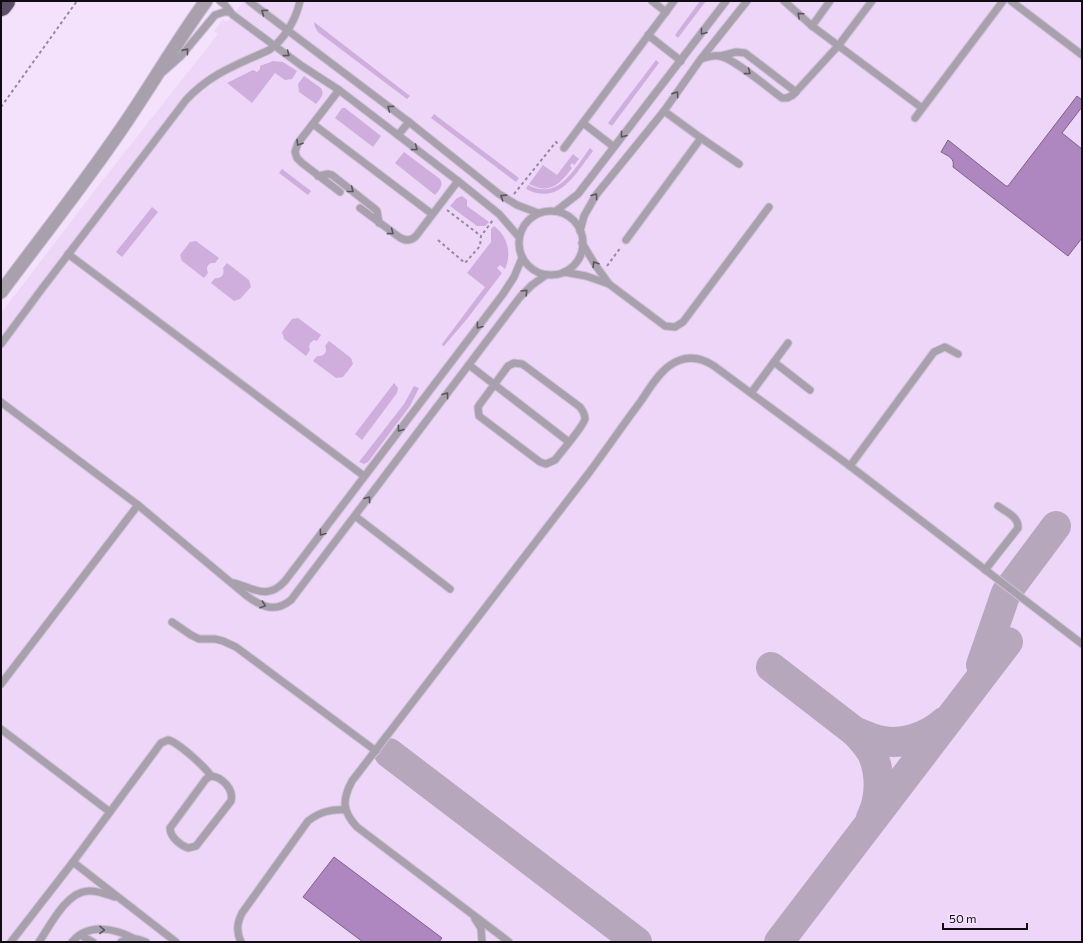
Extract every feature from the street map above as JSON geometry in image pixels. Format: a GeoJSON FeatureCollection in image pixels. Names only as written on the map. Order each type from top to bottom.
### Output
{"type":"FeatureCollection","features":[{"type":"Feature","properties":{"kind":"highway"},"geometry":{"type":"LineString","coordinates":[[1,5],[4,1]]}},
{"type":"Feature","properties":{"kind":"street"},"geometry":{"type":"LineString","coordinates":[[1,292],[121,129],[206,1]]}},
{"type":"Feature","properties":{"kind":"lane"},"geometry":{"type":"LineString","coordinates":[[220,1],[225,3],[229,12],[276,45],[302,66],[339,90],[458,180],[498,214],[519,237]]}},
{"type":"Feature","properties":{"kind":"lane"},"geometry":{"type":"LineString","coordinates":[[249,1],[409,122],[499,194],[517,205],[538,213],[556,212],[568,216],[573,220],[580,231],[582,248],[578,260],[570,269],[559,274],[546,275],[535,271],[522,258],[519,237],[524,225],[538,213]]}},
{"type":"Feature","properties":{"kind":"lane"},"geometry":{"type":"LineString","coordinates":[[1,344],[68,254],[193,92],[208,79],[269,50],[276,45],[295,18],[300,1]]}},
{"type":"Feature","properties":{"kind":"lane"},"geometry":{"type":"LineString","coordinates":[[652,1],[666,12]]}},
{"type":"Feature","properties":{"kind":"lane"},"geometry":{"type":"LineString","coordinates":[[564,148],[674,1]]}},
{"type":"Feature","properties":{"kind":"lane"},"geometry":{"type":"LineString","coordinates":[[556,212],[578,194],[726,1]]}},
{"type":"Feature","properties":{"kind":"lane"},"geometry":{"type":"LineString","coordinates":[[580,231],[584,216],[596,195],[664,111],[700,60],[746,1]]}},
{"type":"Feature","properties":{"kind":"lane"},"geometry":{"type":"LineString","coordinates":[[784,1],[812,26],[922,108]]}},
{"type":"Feature","properties":{"kind":"lane"},"geometry":{"type":"LineString","coordinates":[[812,26],[830,1]]}},
{"type":"Feature","properties":{"kind":"lane"},"geometry":{"type":"LineString","coordinates":[[720,56],[731,60],[782,98],[787,98],[796,92],[838,46],[872,1]]}},
{"type":"Feature","properties":{"kind":"lane"},"geometry":{"type":"LineString","coordinates":[[915,118],[1003,1]]}},
{"type":"Feature","properties":{"kind":"lane"},"geometry":{"type":"LineString","coordinates":[[1011,1],[1082,55]]}},
{"type":"Feature","properties":{"kind":"lane"},"geometry":{"type":"LineString","coordinates":[[156,76],[180,57],[215,15],[229,12]]}},
{"type":"Feature","properties":{"kind":"lane"},"geometry":{"type":"LineString","coordinates":[[648,35],[681,61]]}},
{"type":"Feature","properties":{"kind":"lane"},"geometry":{"type":"LineString","coordinates":[[700,60],[736,52],[745,53],[796,92]]}},
{"type":"Feature","properties":{"kind":"lane"},"geometry":{"type":"LineString","coordinates":[[339,90],[296,146],[295,152],[299,160],[340,192]]}},
{"type":"Feature","properties":{"kind":"lane"},"geometry":{"type":"LineString","coordinates":[[664,111],[739,164]]}},
{"type":"Feature","properties":{"kind":"lane"},"geometry":{"type":"LineString","coordinates":[[398,135],[409,122]]}},
{"type":"Feature","properties":{"kind":"lane"},"geometry":{"type":"LineString","coordinates":[[583,123],[614,147]]}},
{"type":"Feature","properties":{"kind":"lane"},"geometry":{"type":"LineString","coordinates":[[313,124],[432,214]]}},
{"type":"Feature","properties":{"kind":"lane"},"geometry":{"type":"LineString","coordinates":[[626,240],[701,138]]}},
{"type":"Feature","properties":{"kind":"lane"},"geometry":{"type":"LineString","coordinates":[[318,176],[328,174],[332,175],[375,209],[377,211],[379,222]]}},
{"type":"Feature","properties":{"kind":"lane"},"geometry":{"type":"LineString","coordinates":[[360,208],[402,239],[410,240],[416,236],[458,180]]}},
{"type":"Feature","properties":{"kind":"lane"},"geometry":{"type":"LineString","coordinates":[[582,243],[609,284],[664,326],[670,328],[679,325],[769,207]]}},
{"type":"Feature","properties":{"kind":"lane"},"geometry":{"type":"LineString","coordinates":[[68,254],[364,476]]}},
{"type":"Feature","properties":{"kind":"lane"},"geometry":{"type":"LineString","coordinates":[[232,582],[262,592],[272,591],[282,585],[503,294],[514,277],[522,258]]}},
{"type":"Feature","properties":{"kind":"lane"},"geometry":{"type":"LineString","coordinates":[[564,272],[579,274],[609,284]]}},
{"type":"Feature","properties":{"kind":"lane"},"geometry":{"type":"LineString","coordinates":[[1,402],[138,505],[247,596],[260,605],[278,608],[291,600],[520,297],[532,285],[546,275]]}},
{"type":"Feature","properties":{"kind":"lane"},"geometry":{"type":"LineString","coordinates":[[750,393],[788,343]]}},
{"type":"Feature","properties":{"kind":"lane"},"geometry":{"type":"LineString","coordinates":[[850,466],[934,352],[946,347],[958,354]]}},
{"type":"Feature","properties":{"kind":"lane"},"geometry":{"type":"LineString","coordinates":[[509,942],[364,833],[350,819],[346,810],[345,801],[347,791],[352,781],[579,485],[652,385],[668,367],[682,359],[691,358],[703,360],[714,366],[850,466],[1082,644]]}},
{"type":"Feature","properties":{"kind":"lane"},"geometry":{"type":"LineString","coordinates":[[774,362],[810,390]]}},
{"type":"Feature","properties":{"kind":"lane"},"geometry":{"type":"LineString","coordinates":[[511,364],[522,364],[580,407],[584,414],[584,422],[553,462],[543,464],[479,416],[478,407],[494,385],[511,364]]}},
{"type":"Feature","properties":{"kind":"lane"},"geometry":{"type":"LineString","coordinates":[[469,365],[569,442]]}},
{"type":"Feature","properties":{"kind":"lane"},"geometry":{"type":"LineString","coordinates":[[1,684],[138,505]]}},
{"type":"Feature","properties":{"kind":"lane"},"geometry":{"type":"LineString","coordinates":[[986,570],[1018,528],[1015,518],[998,506]]}},
{"type":"Feature","properties":{"kind":"lane"},"geometry":{"type":"LineString","coordinates":[[355,516],[450,589]]}},
{"type":"Feature","properties":{"kind":"lane"},"geometry":{"type":"LineString","coordinates":[[172,622],[191,636],[199,639],[223,640],[236,647],[376,751]]}},
{"type":"Feature","properties":{"kind":"lane"},"geometry":{"type":"LineString","coordinates":[[1,729],[110,812]]}},
{"type":"Feature","properties":{"kind":"lane"},"geometry":{"type":"LineString","coordinates":[[11,942],[73,862],[161,743],[168,740],[175,743],[206,768],[211,776],[216,777],[228,786],[232,793],[231,800],[196,846],[186,848],[172,836],[170,828],[206,779],[211,776]]}},
{"type":"Feature","properties":{"kind":"lane"},"geometry":{"type":"LineString","coordinates":[[242,942],[238,936],[238,920],[308,821],[325,811],[346,810]]}},
{"type":"Feature","properties":{"kind":"lane"},"geometry":{"type":"LineString","coordinates":[[73,862],[176,942]]}},
{"type":"Feature","properties":{"kind":"lane"},"geometry":{"type":"LineString","coordinates":[[38,942],[66,903],[74,895],[88,891],[97,891],[122,900]]}},
{"type":"Feature","properties":{"kind":"lane"},"geometry":{"type":"LineString","coordinates":[[470,912],[481,928],[482,942]]}},
{"type":"Feature","properties":{"kind":"lane"},"geometry":{"type":"LineString","coordinates":[[72,942],[80,935],[88,931],[101,929],[120,932],[146,942]]}},
{"type":"Feature","properties":{"kind":"lane"},"geometry":{"type":"LineString","coordinates":[[80,935],[93,942]]}},
{"type":"Feature","properties":{"kind":"lane"},"geometry":{"type":"LineString","coordinates":[[121,942],[133,938]]}},
{"type":"Feature","properties":{"kind":"path"},"geometry":{"type":"LineString","coordinates":[[1,108],[77,1]]}},
{"type":"Feature","properties":{"kind":"path"},"geometry":{"type":"LineString","coordinates":[[509,200],[556,142],[564,148]]}},
{"type":"Feature","properties":{"kind":"path"},"geometry":{"type":"LineString","coordinates":[[440,204],[481,236]]}},
{"type":"Feature","properties":{"kind":"path"},"geometry":{"type":"LineString","coordinates":[[438,240],[465,263],[480,246],[481,236],[498,214]]}},
{"type":"Feature","properties":{"kind":"path"},"geometry":{"type":"LineString","coordinates":[[601,273],[626,240]]}},
{"type":"Feature","properties":{"kind":"shaded area"},"geometry":{"type":"Polygon","coordinates":[[[244,1],[1082,1],[1082,942],[1,942],[1,313],[102,181],[218,34],[214,31],[223,19],[227,22],[244,1]]]}},
{"type":"Feature","properties":{"kind":"shaded area"},"geometry":{"type":"Polygon","coordinates":[[[700,1],[706,1],[678,38],[675,35],[700,1]]]}},
{"type":"Feature","properties":{"kind":"shaded area"},"geometry":{"type":"Polygon","coordinates":[[[314,22],[410,96],[407,99],[318,32],[314,22]]]}},
{"type":"Feature","properties":{"kind":"shaded area"},"geometry":{"type":"Polygon","coordinates":[[[656,60],[659,63],[612,126],[608,123],[656,60]]]}},
{"type":"Feature","properties":{"kind":"shaded area"},"geometry":{"type":"Polygon","coordinates":[[[273,61],[283,62],[297,71],[292,79],[285,80],[275,73],[252,103],[227,83],[253,70],[257,72],[260,69],[260,66],[273,61]]]}},
{"type":"Feature","properties":{"kind":"shaded area"},"geometry":{"type":"Polygon","coordinates":[[[304,76],[322,90],[322,97],[316,104],[299,92],[298,84],[304,76]]]}},
{"type":"Feature","properties":{"kind":"shaded area"},"geometry":{"type":"Polygon","coordinates":[[[1077,96],[1082,100],[1082,107],[1062,133],[1082,149],[1082,238],[1068,256],[953,167],[952,159],[941,152],[948,140],[1006,186],[1008,186],[1077,96]]]}},
{"type":"Feature","properties":{"kind":"shaded area"},"geometry":{"type":"Polygon","coordinates":[[[342,108],[345,108],[381,136],[373,147],[335,118],[342,108]]]}},
{"type":"Feature","properties":{"kind":"shaded area"},"geometry":{"type":"Polygon","coordinates":[[[434,114],[519,178],[516,182],[431,118],[434,114]]]}},
{"type":"Feature","properties":{"kind":"shaded area"},"geometry":{"type":"Polygon","coordinates":[[[590,148],[593,151],[580,169],[566,185],[557,191],[538,193],[526,189],[528,185],[539,189],[549,189],[557,186],[572,173],[590,148]]]}},
{"type":"Feature","properties":{"kind":"shaded area"},"geometry":{"type":"Polygon","coordinates":[[[404,152],[440,179],[441,186],[435,195],[395,163],[404,152]]]}},
{"type":"Feature","properties":{"kind":"shaded area"},"geometry":{"type":"Polygon","coordinates":[[[573,154],[579,159],[574,165],[572,163],[570,166],[572,168],[559,183],[549,188],[536,187],[529,184],[543,165],[557,175],[573,154]]]}},
{"type":"Feature","properties":{"kind":"shaded area"},"geometry":{"type":"Polygon","coordinates":[[[282,169],[311,191],[308,195],[279,173],[282,169]]]}},
{"type":"Feature","properties":{"kind":"shaded area"},"geometry":{"type":"Polygon","coordinates":[[[462,196],[467,200],[467,206],[489,222],[485,226],[477,226],[450,206],[457,198],[462,196]]]}},
{"type":"Feature","properties":{"kind":"shaded area"},"geometry":{"type":"Polygon","coordinates":[[[152,207],[158,212],[122,257],[116,252],[152,207]]]}},
{"type":"Feature","properties":{"kind":"shaded area"},"geometry":{"type":"Polygon","coordinates":[[[494,226],[503,235],[507,246],[508,257],[505,269],[500,265],[497,268],[502,273],[467,319],[443,346],[442,344],[485,287],[467,273],[491,242],[491,229],[494,226]]]}},
{"type":"Feature","properties":{"kind":"shaded area"},"geometry":{"type":"Polygon","coordinates":[[[196,241],[219,258],[215,263],[208,265],[208,273],[204,278],[182,261],[180,255],[190,242],[196,241]]]}},
{"type":"Feature","properties":{"kind":"shaded area"},"geometry":{"type":"Polygon","coordinates":[[[227,263],[249,280],[251,287],[240,299],[234,301],[211,283],[215,278],[222,276],[224,272],[223,268],[227,263]]]}},
{"type":"Feature","properties":{"kind":"shaded area"},"geometry":{"type":"Polygon","coordinates":[[[298,318],[321,335],[317,341],[314,340],[310,343],[310,350],[306,356],[284,339],[282,332],[292,319],[298,318]]]}},
{"type":"Feature","properties":{"kind":"shaded area"},"geometry":{"type":"Polygon","coordinates":[[[329,341],[351,358],[353,364],[343,377],[336,378],[313,361],[317,356],[322,356],[325,354],[325,346],[329,341]]]}},
{"type":"Feature","properties":{"kind":"shaded area"},"geometry":{"type":"Polygon","coordinates":[[[394,383],[398,388],[397,393],[362,440],[355,434],[394,383]]]}},
{"type":"Feature","properties":{"kind":"shaded area"},"geometry":{"type":"Polygon","coordinates":[[[414,386],[419,388],[410,406],[368,462],[364,464],[359,462],[404,404],[414,386]]]}},
{"type":"Feature","properties":{"kind":"shaded area"},"geometry":{"type":"Polygon","coordinates":[[[334,857],[442,938],[439,942],[363,942],[303,897],[334,857]]]}},
{"type":"Feature","properties":{"kind":"taxiway"},"geometry":{"type":"LineString","coordinates":[[981,665],[1006,593],[1056,526]]}},
{"type":"Feature","properties":{"kind":"taxiway"},"geometry":{"type":"LineString","coordinates":[[779,942],[1008,642]]}},
{"type":"Feature","properties":{"kind":"taxiway"},"geometry":{"type":"LineString","coordinates":[[771,667],[854,731],[872,753],[877,769],[879,786],[877,802],[871,818]]}},
{"type":"Feature","properties":{"kind":"taxiway"},"geometry":{"type":"LineString","coordinates":[[854,731],[878,740],[896,742],[922,736],[944,722]]}},
{"type":"Feature","properties":{"kind":"taxiway"},"geometry":{"type":"LineString","coordinates":[[389,753],[637,942]]}}]}
